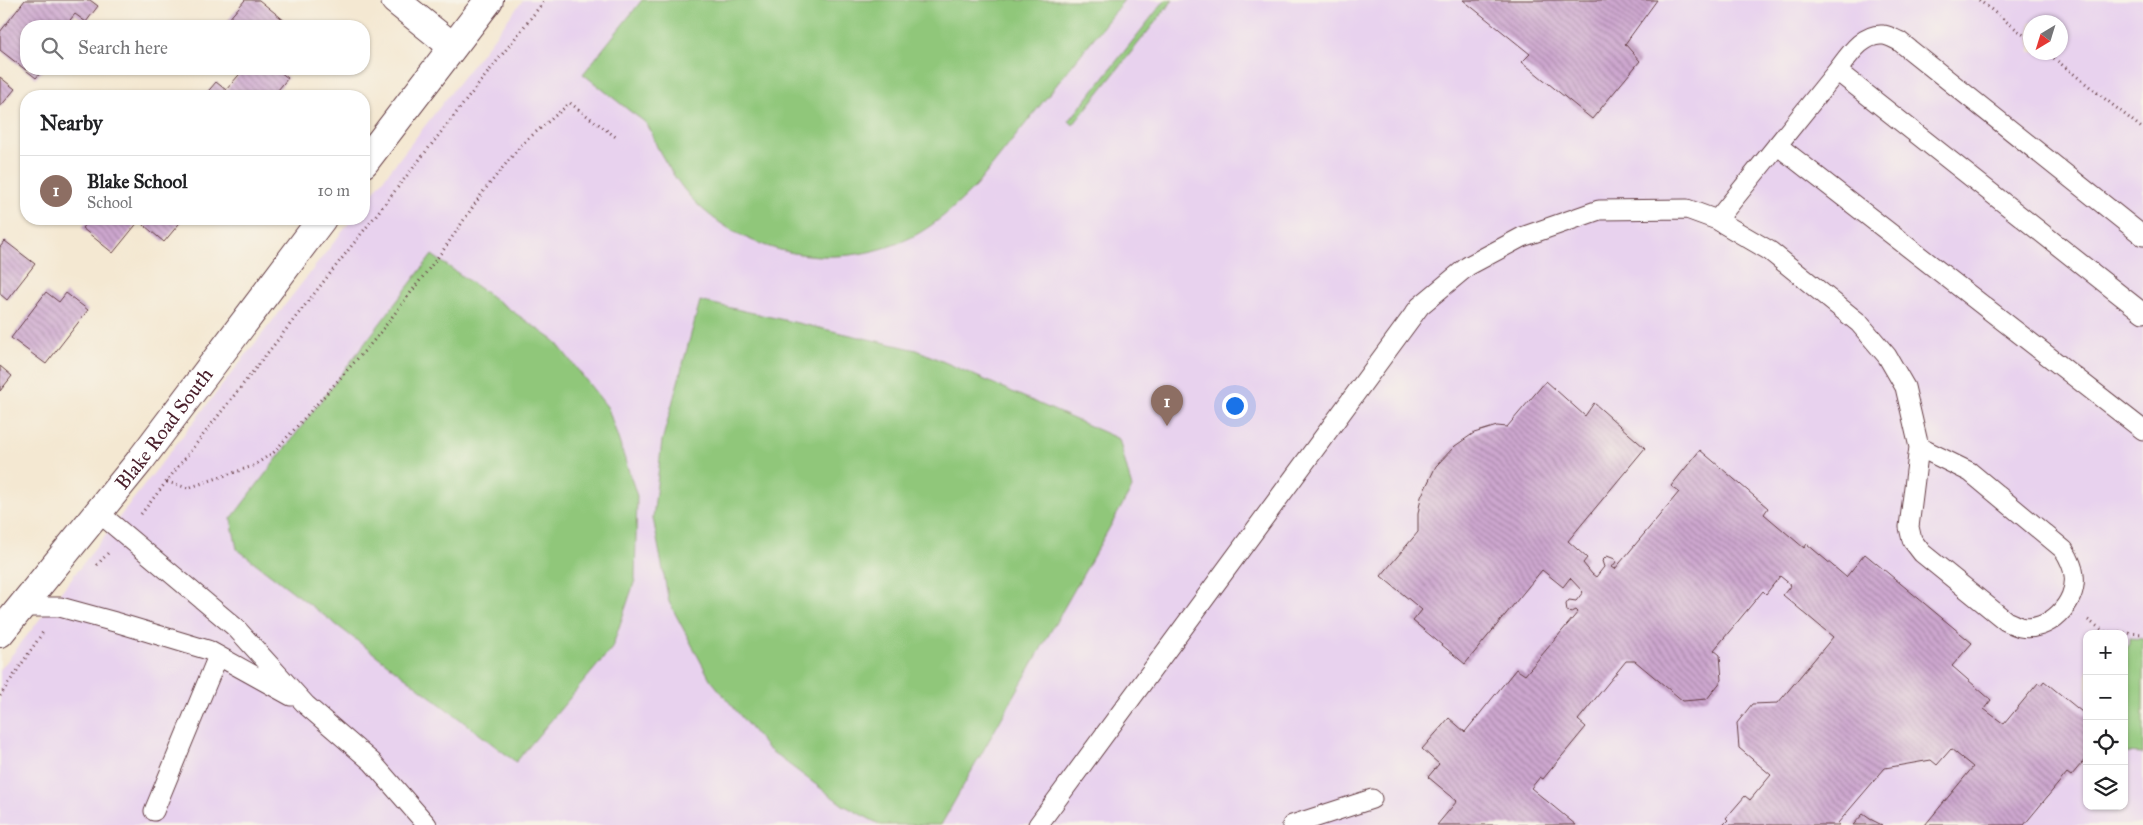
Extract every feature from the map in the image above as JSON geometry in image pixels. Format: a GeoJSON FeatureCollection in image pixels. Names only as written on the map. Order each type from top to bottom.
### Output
{"type":"FeatureCollection","features":[{"type":"Feature","properties":{"kind":"street"},"geometry":{"type":"LineString","coordinates":[[395,0],[452,46]]}},
{"type":"Feature","properties":{"kind":"street"},"geometry":{"type":"LineString","coordinates":[[370,155],[489,0]]}},
{"type":"Feature","properties":{"kind":"street","name":"Blake Road South"},"geometry":{"type":"LineString","coordinates":[[0,633],[139,462],[317,225]]}},
{"type":"Feature","properties":{"kind":"lane"},"geometry":{"type":"LineString","coordinates":[[1716,220],[1854,48],[1869,37],[1884,35],[1899,41],[2143,236]]}},
{"type":"Feature","properties":{"kind":"lane"},"geometry":{"type":"LineString","coordinates":[[1837,71],[2143,312]]}},
{"type":"Feature","properties":{"kind":"lane"},"geometry":{"type":"LineString","coordinates":[[1777,145],[2143,430]]}},
{"type":"Feature","properties":{"kind":"lane"},"geometry":{"type":"LineString","coordinates":[[1038,825],[1420,306],[1476,262],[1522,237],[1599,210],[1688,209],[1716,220],[1770,251],[1860,323],[1887,356],[1905,387],[1919,447],[1909,527],[1912,540],[1922,553],[2006,621],[2021,627],[2040,626],[2052,620],[2065,608],[2073,593],[2074,577],[2070,560],[2064,550],[1970,472],[1919,447]]}},
{"type":"Feature","properties":{"kind":"lane"},"geometry":{"type":"LineString","coordinates":[[98,512],[236,628],[306,705],[372,762],[425,824]]}},
{"type":"Feature","properties":{"kind":"lane"},"geometry":{"type":"LineString","coordinates":[[21,607],[60,607],[208,650],[306,705]]}},
{"type":"Feature","properties":{"kind":"lane"},"geometry":{"type":"LineString","coordinates":[[154,811],[218,656]]}},
{"type":"Feature","properties":{"kind":"lane"},"geometry":{"type":"LineString","coordinates":[[1292,825],[1372,799]]}},
{"type":"Feature","properties":{"kind":"path"},"geometry":{"type":"LineString","coordinates":[[370,224],[546,0]]}},
{"type":"Feature","properties":{"kind":"path"},"geometry":{"type":"LineString","coordinates":[[1979,0],[2023,35]]}},
{"type":"Feature","properties":{"kind":"path"},"geometry":{"type":"LineString","coordinates":[[2056,60],[2143,129]]}},
{"type":"Feature","properties":{"kind":"path"},"geometry":{"type":"LineString","coordinates":[[167,482],[188,488],[253,466],[274,452],[376,338],[522,144],[570,102],[617,138]]}},
{"type":"Feature","properties":{"kind":"path"},"geometry":{"type":"LineString","coordinates":[[92,571],[167,482],[369,225]]}},
{"type":"Feature","properties":{"kind":"path"},"geometry":{"type":"LineString","coordinates":[[0,696],[60,607]]}},
{"type":"Feature","properties":{"kind":"path"},"geometry":{"type":"LineString","coordinates":[[2088,620],[2105,632],[2143,634]]}},
{"type":"Feature","properties":{"kind":"shaded area"},"geometry":{"type":"Polygon","coordinates":[[[523,0],[2143,0],[2143,825],[0,825],[0,670],[347,225],[370,225],[370,196],[523,0]]]}},
{"type":"Feature","properties":{"kind":"green space"},"geometry":{"type":"Polygon","coordinates":[[[642,0],[1124,0],[976,186],[962,200],[914,236],[887,247],[858,254],[829,256],[800,254],[771,248],[744,237],[719,222],[696,203],[680,184],[657,147],[646,124],[583,74],[642,0]]]}},
{"type":"Feature","properties":{"kind":"green space"},"geometry":{"type":"Polygon","coordinates":[[[1165,0],[1173,0],[1073,125],[1069,121],[1165,0]]]}},
{"type":"Feature","properties":{"kind":"green space"},"geometry":{"type":"Polygon","coordinates":[[[432,255],[555,341],[608,408],[637,496],[635,580],[612,648],[516,762],[237,549],[231,519],[432,255]]]}},
{"type":"Feature","properties":{"kind":"green space"},"geometry":{"type":"Polygon","coordinates":[[[700,301],[917,350],[1119,439],[1132,488],[941,825],[881,825],[843,805],[767,748],[710,679],[669,602],[653,518],[662,441],[700,301]]]}},
{"type":"Feature","properties":{"kind":"green space"},"geometry":{"type":"Polygon","coordinates":[[[2130,638],[2143,639],[2143,754],[2128,753],[2128,646],[2130,638]]]}},
{"type":"Feature","properties":{"kind":"building"},"geometry":{"type":"Polygon","coordinates":[[[25,0],[90,0],[98,6],[88,20],[83,20],[75,14],[70,20],[20,20],[20,66],[0,50],[0,32],[25,0]]]}},
{"type":"Feature","properties":{"kind":"building"},"geometry":{"type":"Polygon","coordinates":[[[245,0],[259,0],[284,20],[228,20],[245,0]]]}},
{"type":"Feature","properties":{"kind":"building"},"geometry":{"type":"Polygon","coordinates":[[[1463,0],[1657,0],[1625,44],[1640,61],[1592,119],[1522,62],[1530,54],[1463,0]]]}},
{"type":"Feature","properties":{"kind":"building"},"geometry":{"type":"Polygon","coordinates":[[[239,75],[284,75],[288,78],[278,90],[226,90],[239,75]]]}},
{"type":"Feature","properties":{"kind":"building"},"geometry":{"type":"Polygon","coordinates":[[[0,77],[15,89],[0,107],[0,77]]]}},
{"type":"Feature","properties":{"kind":"building"},"geometry":{"type":"Polygon","coordinates":[[[216,82],[226,90],[209,90],[216,82]]]}},
{"type":"Feature","properties":{"kind":"building"},"geometry":{"type":"Polygon","coordinates":[[[84,225],[136,225],[113,253],[82,228],[84,225]]]}},
{"type":"Feature","properties":{"kind":"building"},"geometry":{"type":"Polygon","coordinates":[[[144,225],[178,225],[164,242],[144,225]]]}},
{"type":"Feature","properties":{"kind":"building"},"geometry":{"type":"Polygon","coordinates":[[[5,241],[35,264],[7,300],[0,294],[0,247],[5,241]]]}},
{"type":"Feature","properties":{"kind":"building"},"geometry":{"type":"Polygon","coordinates":[[[46,292],[59,302],[66,293],[88,310],[46,364],[11,338],[46,292]]]}},
{"type":"Feature","properties":{"kind":"building"},"geometry":{"type":"Polygon","coordinates":[[[0,366],[12,376],[0,391],[0,366]]]}},
{"type":"Feature","properties":{"kind":"building"},"geometry":{"type":"Polygon","coordinates":[[[1546,381],[1585,416],[1594,403],[1645,448],[1568,541],[1587,558],[1583,563],[1596,577],[1604,567],[1602,561],[1607,556],[1615,559],[1616,562],[1612,567],[1615,569],[1679,492],[1671,486],[1700,450],[1768,508],[1764,514],[1804,548],[1807,544],[1846,577],[1865,554],[1972,643],[1952,666],[1991,700],[1984,709],[2004,724],[2038,683],[2041,685],[2044,681],[2083,713],[2083,762],[2071,776],[2067,773],[2024,825],[1925,825],[1973,767],[1951,749],[1937,765],[1931,760],[1885,768],[1838,823],[1839,825],[1723,825],[1728,820],[1726,818],[1745,796],[1750,800],[1771,775],[1739,748],[1737,723],[1752,704],[1778,703],[1833,637],[1783,595],[1791,585],[1780,576],[1766,594],[1763,591],[1714,650],[1720,655],[1722,680],[1707,699],[1683,701],[1635,661],[1626,661],[1578,720],[1586,727],[1543,779],[1540,777],[1531,788],[1576,825],[1437,825],[1457,801],[1428,777],[1439,764],[1422,749],[1449,718],[1465,732],[1516,669],[1525,675],[1578,612],[1576,610],[1572,612],[1567,611],[1566,604],[1569,600],[1576,601],[1583,592],[1570,578],[1563,587],[1542,570],[1465,664],[1413,621],[1422,610],[1381,576],[1418,532],[1418,514],[1421,497],[1436,466],[1455,446],[1474,433],[1497,426],[1507,427],[1546,381]]]}},
{"type":"Feature","properties":{"kind":"building"},"geometry":{"type":"Polygon","coordinates":[[[1863,814],[1870,819],[1882,825],[1853,825],[1863,814]]]}},
{"type":"Feature","properties":{"kind":"place","name":"Blake School"},"geometry":{"type":"Point","coordinates":[1167,426]}}]}
